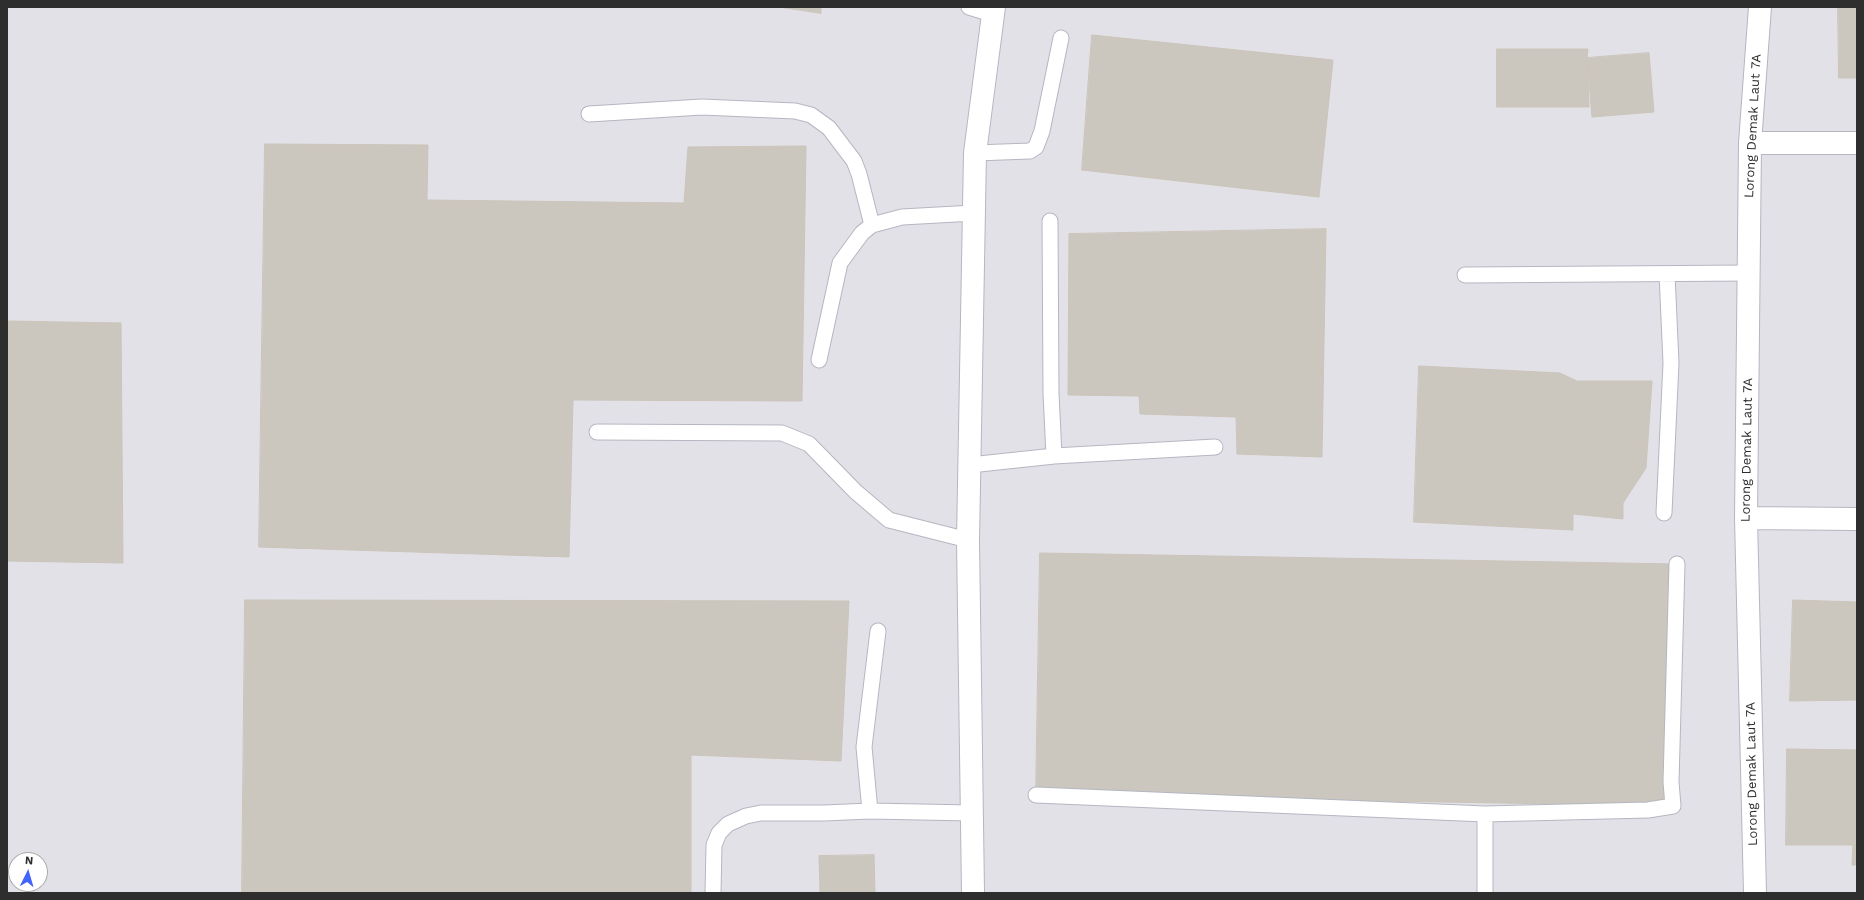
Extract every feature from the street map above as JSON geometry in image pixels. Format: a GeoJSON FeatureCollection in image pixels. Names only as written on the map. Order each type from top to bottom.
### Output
{"type":"FeatureCollection","features":[{"type":"Feature","properties":{"kind":"street","name":"Lorong Demak Laut 7A"},"geometry":{"type":"LineString","coordinates":[[1754,893],[1746,518],[1750,143],[1760,7]]}},
{"type":"Feature","properties":{"kind":"street"},"geometry":{"type":"LineString","coordinates":[[973,893],[968,540],[975,153],[993,11]]}},
{"type":"Feature","properties":{"kind":"street"},"geometry":{"type":"LineString","coordinates":[[1750,143],[1857,143]]}},
{"type":"Feature","properties":{"kind":"street"},"geometry":{"type":"LineString","coordinates":[[1746,518],[1857,519]]}},
{"type":"Feature","properties":{"kind":"lane"},"geometry":{"type":"LineString","coordinates":[[969,7],[993,11]]}},
{"type":"Feature","properties":{"kind":"lane"},"geometry":{"type":"LineString","coordinates":[[975,153],[1030,151],[1036,147],[1042,132],[1061,38]]}},
{"type":"Feature","properties":{"kind":"lane"},"geometry":{"type":"LineString","coordinates":[[589,114],[702,107],[795,111],[811,115],[829,128],[854,161],[859,174],[872,225]]}},
{"type":"Feature","properties":{"kind":"lane"},"geometry":{"type":"LineString","coordinates":[[819,360],[840,263],[857,239],[872,225],[902,217],[974,213]]}},
{"type":"Feature","properties":{"kind":"lane"},"geometry":{"type":"LineString","coordinates":[[1050,221],[1051,393],[1054,456]]}},
{"type":"Feature","properties":{"kind":"lane"},"geometry":{"type":"LineString","coordinates":[[1465,275],[1749,273]]}},
{"type":"Feature","properties":{"kind":"lane"},"geometry":{"type":"LineString","coordinates":[[1664,513],[1671,363],[1667,274]]}},
{"type":"Feature","properties":{"kind":"lane"},"geometry":{"type":"LineString","coordinates":[[597,432],[782,433],[809,444],[856,492],[889,520],[968,540]]}},
{"type":"Feature","properties":{"kind":"lane"},"geometry":{"type":"LineString","coordinates":[[970,465],[1054,456],[1215,447]]}},
{"type":"Feature","properties":{"kind":"lane"},"geometry":{"type":"LineString","coordinates":[[1036,795],[1485,814],[1648,810],[1673,806],[1672,782],[1677,564]]}},
{"type":"Feature","properties":{"kind":"lane"},"geometry":{"type":"LineString","coordinates":[[870,811],[864,748],[878,631]]}},
{"type":"Feature","properties":{"kind":"lane"},"geometry":{"type":"LineString","coordinates":[[713,893],[714,846],[719,833],[728,824],[746,816],[761,813],[870,811],[971,813]]}},
{"type":"Feature","properties":{"kind":"lane"},"geometry":{"type":"LineString","coordinates":[[1484,893],[1485,814]]}},
{"type":"Feature","properties":{"kind":"shaded area"},"geometry":{"type":"Polygon","coordinates":[[[7,7],[1857,7],[1857,893],[7,893],[7,7]]]}},
{"type":"Feature","properties":{"kind":"building"},"geometry":{"type":"Polygon","coordinates":[[[779,7],[821,7],[821,13],[779,7]]]}},
{"type":"Feature","properties":{"kind":"building"},"geometry":{"type":"Polygon","coordinates":[[[1838,7],[1857,7],[1857,78],[1839,78],[1838,7]]]}},
{"type":"Feature","properties":{"kind":"building"},"geometry":{"type":"Polygon","coordinates":[[[1092,35],[1333,60],[1319,197],[1082,170],[1092,35]]]}},
{"type":"Feature","properties":{"kind":"building"},"geometry":{"type":"Polygon","coordinates":[[[1497,49],[1588,49],[1589,107],[1497,107],[1497,49]]]}},
{"type":"Feature","properties":{"kind":"building"},"geometry":{"type":"Polygon","coordinates":[[[1649,53],[1654,112],[1592,117],[1587,58],[1649,53]]]}},
{"type":"Feature","properties":{"kind":"building"},"geometry":{"type":"Polygon","coordinates":[[[265,144],[428,145],[427,200],[684,203],[688,147],[806,146],[802,401],[573,400],[569,557],[259,547],[265,144]]]}},
{"type":"Feature","properties":{"kind":"building"},"geometry":{"type":"Polygon","coordinates":[[[1326,229],[1322,457],[1237,454],[1236,417],[1140,414],[1139,396],[1068,395],[1069,234],[1326,229]]]}},
{"type":"Feature","properties":{"kind":"building"},"geometry":{"type":"Polygon","coordinates":[[[7,321],[121,323],[123,563],[7,561],[7,321]]]}},
{"type":"Feature","properties":{"kind":"building"},"geometry":{"type":"Polygon","coordinates":[[[1419,366],[1560,373],[1577,381],[1652,381],[1646,468],[1623,503],[1623,519],[1573,514],[1573,530],[1414,522],[1419,366]]]}},
{"type":"Feature","properties":{"kind":"building"},"geometry":{"type":"Polygon","coordinates":[[[1040,553],[1677,564],[1673,806],[1036,795],[1040,553]]]}},
{"type":"Feature","properties":{"kind":"building"},"geometry":{"type":"Polygon","coordinates":[[[245,600],[849,601],[841,761],[691,755],[691,893],[242,893],[245,600]]]}},
{"type":"Feature","properties":{"kind":"building"},"geometry":{"type":"Polygon","coordinates":[[[1793,600],[1857,602],[1857,700],[1790,701],[1793,600]]]}},
{"type":"Feature","properties":{"kind":"building"},"geometry":{"type":"Polygon","coordinates":[[[1787,749],[1857,750],[1857,865],[1852,865],[1853,845],[1786,845],[1787,749]]]}},
{"type":"Feature","properties":{"kind":"building"},"geometry":{"type":"Polygon","coordinates":[[[874,855],[875,893],[820,893],[819,856],[874,855]]]}}]}
